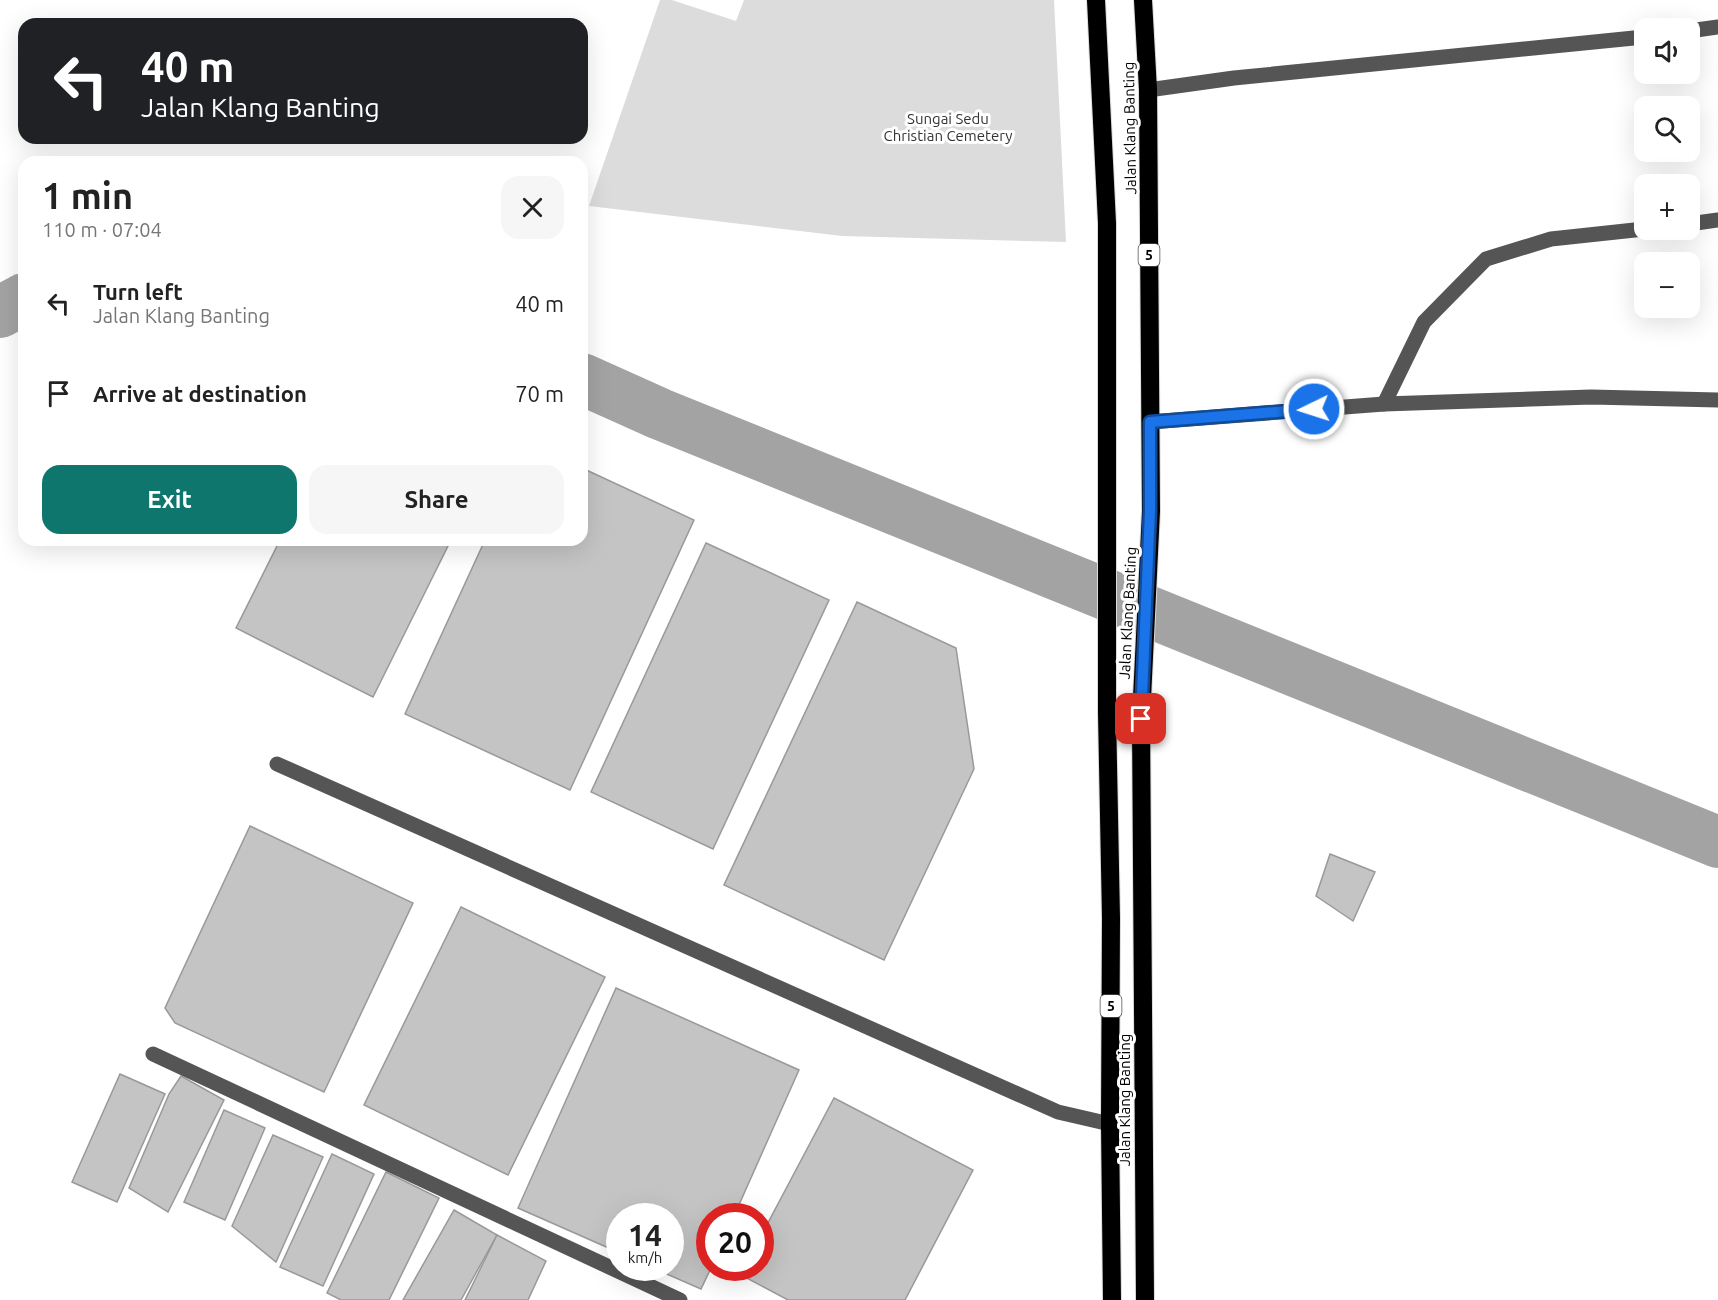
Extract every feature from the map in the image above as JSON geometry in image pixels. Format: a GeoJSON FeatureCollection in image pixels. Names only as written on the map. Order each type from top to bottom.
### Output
{"type":"FeatureCollection","features":[{"type":"Feature","properties":{"kind":"highway","name":"Jalan Klang Banting"},"geometry":{"type":"LineString","coordinates":[[1096,0],[1107,223],[1107,713],[1111,918],[1112,1300]]}},
{"type":"Feature","properties":{"kind":"highway","name":"Jalan Klang Banting"},"geometry":{"type":"LineString","coordinates":[[1143,0],[1148,90],[1150,422],[1150,511],[1141,719],[1145,1300]]}},
{"type":"Feature","properties":{"kind":"street"},"geometry":{"type":"LineString","coordinates":[[1700,29],[1718,27]]}},
{"type":"Feature","properties":{"kind":"street"},"geometry":{"type":"LineString","coordinates":[[1148,90],[1234,78],[1634,38]]}},
{"type":"Feature","properties":{"kind":"street"},"geometry":{"type":"LineString","coordinates":[[1700,222],[1718,220]]}},
{"type":"Feature","properties":{"kind":"street"},"geometry":{"type":"LineString","coordinates":[[1384,404],[1424,322],[1486,259],[1551,239],[1634,230]]}},
{"type":"Feature","properties":{"kind":"street"},"geometry":{"type":"LineString","coordinates":[[1150,422],[1384,404],[1591,397],[1718,400]]}},
{"type":"Feature","properties":{"kind":"street"},"geometry":{"type":"LineString","coordinates":[[277,764],[1058,1112],[1110,1124]]}},
{"type":"Feature","properties":{"kind":"street"},"geometry":{"type":"LineString","coordinates":[[153,1054],[680,1300]]}},
{"type":"Feature","properties":{"kind":"green space","name":"Sungai Sedu Christian Cemetery"},"geometry":{"type":"Polygon","coordinates":[[[660,0],[672,0],[736,21],[744,0],[1054,0],[1066,242],[842,236],[589,206],[660,0]]]}},
{"type":"Feature","properties":{"kind":"building"},"geometry":{"type":"Polygon","coordinates":[[[588,471],[694,520],[570,790],[405,714],[482,546],[588,546],[588,471]]]}},
{"type":"Feature","properties":{"kind":"building"},"geometry":{"type":"Polygon","coordinates":[[[706,543],[829,600],[713,849],[591,792],[706,543]]]}},
{"type":"Feature","properties":{"kind":"building"},"geometry":{"type":"Polygon","coordinates":[[[277,546],[448,546],[373,697],[236,628],[277,546]]]}},
{"type":"Feature","properties":{"kind":"building"},"geometry":{"type":"Polygon","coordinates":[[[857,602],[956,648],[974,769],[884,960],[724,885],[857,602]]]}},
{"type":"Feature","properties":{"kind":"building"},"geometry":{"type":"Polygon","coordinates":[[[250,826],[413,903],[324,1092],[175,1023],[165,1008],[250,826]]]}},
{"type":"Feature","properties":{"kind":"building"},"geometry":{"type":"Polygon","coordinates":[[[1330,854],[1375,872],[1353,921],[1316,896],[1330,854]]]}},
{"type":"Feature","properties":{"kind":"building"},"geometry":{"type":"Polygon","coordinates":[[[461,907],[605,977],[508,1175],[364,1105],[461,907]]]}},
{"type":"Feature","properties":{"kind":"building"},"geometry":{"type":"Polygon","coordinates":[[[616,988],[799,1070],[740,1203],[696,1203],[696,1281],[705,1281],[701,1289],[683,1281],[684,1203],[606,1203],[606,1247],[518,1208],[616,988]]]}},
{"type":"Feature","properties":{"kind":"building"},"geometry":{"type":"Polygon","coordinates":[[[120,1074],[165,1094],[117,1202],[72,1182],[120,1074]]]}},
{"type":"Feature","properties":{"kind":"building"},"geometry":{"type":"Polygon","coordinates":[[[181,1076],[224,1100],[168,1212],[129,1188],[169,1094],[181,1076]]]}},
{"type":"Feature","properties":{"kind":"building"},"geometry":{"type":"Polygon","coordinates":[[[834,1098],[973,1170],[905,1300],[788,1300],[752,1281],[774,1281],[774,1212],[834,1098]]]}},
{"type":"Feature","properties":{"kind":"building"},"geometry":{"type":"Polygon","coordinates":[[[224,1110],[265,1128],[225,1220],[184,1202],[224,1110]]]}},
{"type":"Feature","properties":{"kind":"building"},"geometry":{"type":"Polygon","coordinates":[[[273,1135],[323,1157],[276,1262],[232,1226],[273,1135]]]}},
{"type":"Feature","properties":{"kind":"building"},"geometry":{"type":"Polygon","coordinates":[[[332,1154],[374,1174],[323,1286],[280,1267],[332,1154]]]}},
{"type":"Feature","properties":{"kind":"building"},"geometry":{"type":"Polygon","coordinates":[[[386,1172],[439,1198],[389,1300],[341,1300],[327,1293],[386,1172]]]}},
{"type":"Feature","properties":{"kind":"building"},"geometry":{"type":"Polygon","coordinates":[[[454,1210],[497,1235],[461,1300],[403,1300],[454,1210]]]}},
{"type":"Feature","properties":{"kind":"building"},"geometry":{"type":"Polygon","coordinates":[[[497,1235],[546,1261],[528,1300],[465,1300],[497,1235]]]}},
{"type":"Feature","properties":{"kind":"waterway"},"geometry":{"type":"LineString","coordinates":[[0,312],[18,302]]}},
{"type":"Feature","properties":{"kind":"waterway"},"geometry":{"type":"LineString","coordinates":[[588,382],[660,414],[1718,842]]}},
{"type":"Feature","properties":{"kind":"route"},"geometry":{"type":"LineString","coordinates":[[1141,719],[1150,511],[1150,422],[1314,409]]}}]}
